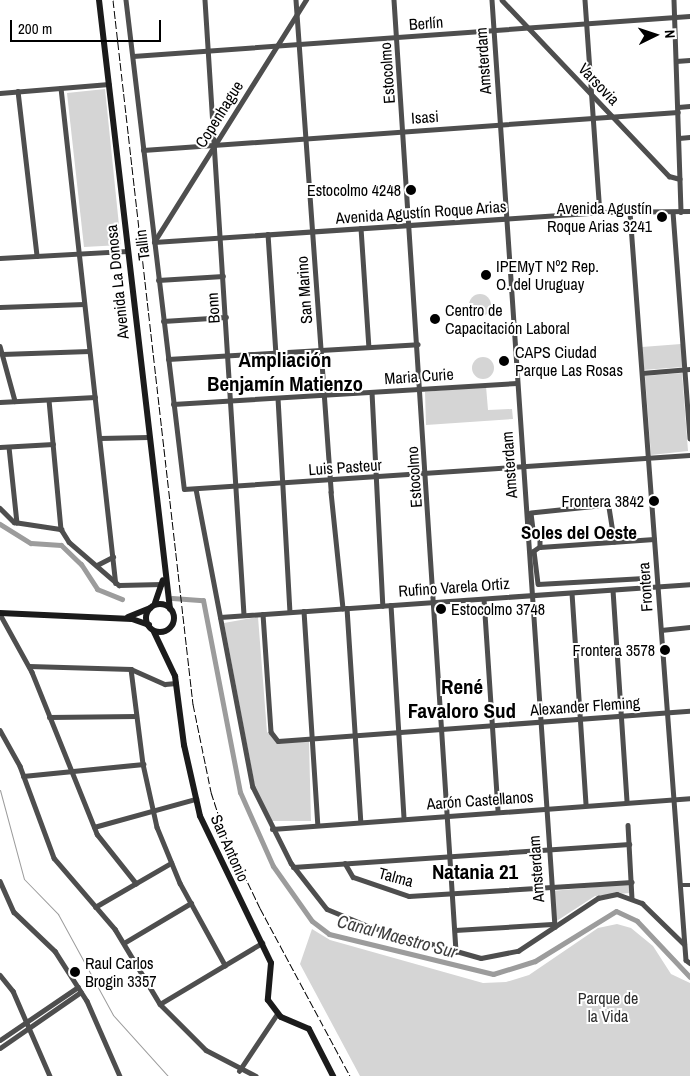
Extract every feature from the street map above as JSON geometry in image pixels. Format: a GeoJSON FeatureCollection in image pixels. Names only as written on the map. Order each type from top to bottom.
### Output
{"type":"FeatureCollection","features":[{"type":"Feature","properties":{"kind":"main road","name":"Avenida La Donosa"},"geometry":{"type":"LineString","coordinates":[[99,0],[148,436],[170,609],[168,632]]}},
{"type":"Feature","properties":{"kind":"main road","name":"Avenida La Donosa"},"geometry":{"type":"LineString","coordinates":[[149,626],[152,605],[162,584],[163,561]]}},
{"type":"Feature","properties":{"kind":"main road"},"geometry":{"type":"LineString","coordinates":[[122,618],[152,605],[165,602],[170,609]]}},
{"type":"Feature","properties":{"kind":"main road"},"geometry":{"type":"LineString","coordinates":[[0,614],[122,618],[149,626]]}},
{"type":"Feature","properties":{"kind":"main road","name":"San Antonio"},"geometry":{"type":"LineString","coordinates":[[149,626],[170,660]]}},
{"type":"Feature","properties":{"kind":"main road"},"geometry":{"type":"LineString","coordinates":[[154,632],[168,632]]}},
{"type":"Feature","properties":{"kind":"main road","name":"San Antonio"},"geometry":{"type":"LineString","coordinates":[[168,632],[170,660],[176,684],[196,800],[216,856],[271,963],[268,1000],[277,1014]]}},
{"type":"Feature","properties":{"kind":"main road"},"geometry":{"type":"LineString","coordinates":[[277,1014],[312,1033],[333,1076]]}},
{"type":"Feature","properties":{"kind":"main road"},"geometry":{"type":"LineString","coordinates":[[298,1024],[329,1076]]}},
{"type":"Feature","properties":{"kind":"street","name":"Tallin"},"geometry":{"type":"LineString","coordinates":[[126,0],[183,486]]}},
{"type":"Feature","properties":{"kind":"street","name":"Bonn"},"geometry":{"type":"LineString","coordinates":[[205,0],[244,615]]}},
{"type":"Feature","properties":{"kind":"street","name":"San Marino"},"geometry":{"type":"LineString","coordinates":[[296,0],[330,480],[345,608],[361,822]]}},
{"type":"Feature","properties":{"kind":"street","name":"Copenhague"},"geometry":{"type":"LineString","coordinates":[[154,242],[306,0]]}},
{"type":"Feature","properties":{"kind":"street","name":"Estocolmo"},"geometry":{"type":"LineString","coordinates":[[394,0],[421,389],[456,952]]}},
{"type":"Feature","properties":{"kind":"street","name":"Amsterdam"},"geometry":{"type":"LineString","coordinates":[[492,0],[516,383],[554,925]]}},
{"type":"Feature","properties":{"kind":"street","name":"Varsovia"},"geometry":{"type":"LineString","coordinates":[[502,0],[669,176],[680,178]]}},
{"type":"Feature","properties":{"kind":"street"},"geometry":{"type":"LineString","coordinates":[[585,0],[600,212]]}},
{"type":"Feature","properties":{"kind":"street"},"geometry":{"type":"LineString","coordinates":[[674,0],[682,212]]}},
{"type":"Feature","properties":{"kind":"street","name":"Berlín"},"geometry":{"type":"LineString","coordinates":[[133,56],[690,16]]}},
{"type":"Feature","properties":{"kind":"street"},"geometry":{"type":"LineString","coordinates":[[676,61],[690,60]]}},
{"type":"Feature","properties":{"kind":"street"},"geometry":{"type":"LineString","coordinates":[[0,93],[109,84]]}},
{"type":"Feature","properties":{"kind":"street"},"geometry":{"type":"LineString","coordinates":[[61,88],[116,583]]}},
{"type":"Feature","properties":{"kind":"street"},"geometry":{"type":"LineString","coordinates":[[18,92],[37,256]]}},
{"type":"Feature","properties":{"kind":"street","name":"Isasi"},"geometry":{"type":"LineString","coordinates":[[143,150],[593,118],[678,110],[690,106]]}},
{"type":"Feature","properties":{"kind":"street"},"geometry":{"type":"LineString","coordinates":[[679,138],[690,137]]}},
{"type":"Feature","properties":{"kind":"street","name":"Avenida Agustín Roque Arias"},"geometry":{"type":"LineString","coordinates":[[154,242],[600,212],[690,211]]}},
{"type":"Feature","properties":{"kind":"street","name":"Frontera"},"geometry":{"type":"LineString","coordinates":[[630,212],[684,944],[688,961]]}},
{"type":"Feature","properties":{"kind":"street"},"geometry":{"type":"LineString","coordinates":[[674,212],[688,369],[690,438]]}},
{"type":"Feature","properties":{"kind":"street"},"geometry":{"type":"LineString","coordinates":[[361,228],[369,347]]}},
{"type":"Feature","properties":{"kind":"street"},"geometry":{"type":"LineString","coordinates":[[268,234],[276,353]]}},
{"type":"Feature","properties":{"kind":"street"},"geometry":{"type":"LineString","coordinates":[[0,258],[127,251]]}},
{"type":"Feature","properties":{"kind":"street"},"geometry":{"type":"LineString","coordinates":[[158,280],[223,276]]}},
{"type":"Feature","properties":{"kind":"street"},"geometry":{"type":"LineString","coordinates":[[0,307],[84,304]]}},
{"type":"Feature","properties":{"kind":"street"},"geometry":{"type":"LineString","coordinates":[[163,321],[226,317]]}},
{"type":"Feature","properties":{"kind":"street"},"geometry":{"type":"LineString","coordinates":[[168,359],[418,344]]}},
{"type":"Feature","properties":{"kind":"street"},"geometry":{"type":"LineString","coordinates":[[0,346],[15,401]]}},
{"type":"Feature","properties":{"kind":"street"},"geometry":{"type":"LineString","coordinates":[[2,354],[90,351]]}},
{"type":"Feature","properties":{"kind":"street"},"geometry":{"type":"LineString","coordinates":[[642,373],[688,369]]}},
{"type":"Feature","properties":{"kind":"street","name":"Maria Curie"},"geometry":{"type":"LineString","coordinates":[[173,404],[516,383]]}},
{"type":"Feature","properties":{"kind":"street"},"geometry":{"type":"LineString","coordinates":[[372,392],[378,477],[383,606]]}},
{"type":"Feature","properties":{"kind":"street"},"geometry":{"type":"LineString","coordinates":[[0,402],[96,397]]}},
{"type":"Feature","properties":{"kind":"street"},"geometry":{"type":"LineString","coordinates":[[278,398],[290,612]]}},
{"type":"Feature","properties":{"kind":"street"},"geometry":{"type":"LineString","coordinates":[[49,400],[62,528],[69,542],[116,583],[162,584]]}},
{"type":"Feature","properties":{"kind":"street"},"geometry":{"type":"LineString","coordinates":[[100,438],[148,436]]}},
{"type":"Feature","properties":{"kind":"street"},"geometry":{"type":"LineString","coordinates":[[0,447],[53,444]]}},
{"type":"Feature","properties":{"kind":"street"},"geometry":{"type":"LineString","coordinates":[[9,447],[18,523]]}},
{"type":"Feature","properties":{"kind":"street","name":"Luis Pasteur"},"geometry":{"type":"LineString","coordinates":[[183,486],[196,489],[283,484],[690,455]]}},
{"type":"Feature","properties":{"kind":"street"},"geometry":{"type":"LineString","coordinates":[[196,489],[253,787],[272,829],[293,866],[331,911],[456,952],[481,958],[512,953],[602,896],[632,898],[652,910],[684,944]]}},
{"type":"Feature","properties":{"kind":"street"},"geometry":{"type":"LineString","coordinates":[[540,547],[540,534],[532,528],[534,510],[610,506],[614,542]]}},
{"type":"Feature","properties":{"kind":"street"},"geometry":{"type":"LineString","coordinates":[[0,508],[18,523],[62,528]]}},
{"type":"Feature","properties":{"kind":"street"},"geometry":{"type":"LineString","coordinates":[[644,578],[538,584],[534,550],[540,547],[654,539]]}},
{"type":"Feature","properties":{"kind":"street"},"geometry":{"type":"LineString","coordinates":[[97,565],[113,557]]}},
{"type":"Feature","properties":{"kind":"street","name":"Rufino Varela Ortiz"},"geometry":{"type":"LineString","coordinates":[[220,617],[690,584]]}},
{"type":"Feature","properties":{"kind":"street"},"geometry":{"type":"LineString","coordinates":[[613,590],[627,802]]}},
{"type":"Feature","properties":{"kind":"street"},"geometry":{"type":"LineString","coordinates":[[572,593],[586,805]]}},
{"type":"Feature","properties":{"kind":"street"},"geometry":{"type":"LineString","coordinates":[[484,599],[498,812]]}},
{"type":"Feature","properties":{"kind":"street"},"geometry":{"type":"LineString","coordinates":[[391,605],[404,819]]}},
{"type":"Feature","properties":{"kind":"street"},"geometry":{"type":"LineString","coordinates":[[304,611],[318,825]]}},
{"type":"Feature","properties":{"kind":"street"},"geometry":{"type":"LineString","coordinates":[[0,614],[29,666],[73,770],[94,827],[136,883]]}},
{"type":"Feature","properties":{"kind":"street","name":"Alexander Fleming"},"geometry":{"type":"LineString","coordinates":[[264,614],[273,739],[313,739],[690,711]]}},
{"type":"Feature","properties":{"kind":"street"},"geometry":{"type":"LineString","coordinates":[[661,630],[690,628]]}},
{"type":"Feature","properties":{"kind":"street"},"geometry":{"type":"LineString","coordinates":[[29,666],[131,669],[165,684],[176,684]]}},
{"type":"Feature","properties":{"kind":"street"},"geometry":{"type":"LineString","coordinates":[[131,669],[143,764],[154,811],[171,863],[225,965]]}},
{"type":"Feature","properties":{"kind":"street"},"geometry":{"type":"LineString","coordinates":[[49,717],[136,716]]}},
{"type":"Feature","properties":{"kind":"street"},"geometry":{"type":"LineString","coordinates":[[0,730],[24,776],[54,858],[124,942],[160,1004],[206,1050],[239,1071],[256,1076]]}},
{"type":"Feature","properties":{"kind":"street"},"geometry":{"type":"LineString","coordinates":[[24,776],[143,764]]}},
{"type":"Feature","properties":{"kind":"street","name":"Aarón Castellanos"},"geometry":{"type":"LineString","coordinates":[[272,829],[690,798]]}},
{"type":"Feature","properties":{"kind":"street"},"geometry":{"type":"LineString","coordinates":[[94,827],[196,800]]}},
{"type":"Feature","properties":{"kind":"street"},"geometry":{"type":"LineString","coordinates":[[628,825],[632,898]]}},
{"type":"Feature","properties":{"kind":"street"},"geometry":{"type":"LineString","coordinates":[[293,866],[629,844]]}},
{"type":"Feature","properties":{"kind":"street"},"geometry":{"type":"LineString","coordinates":[[94,907],[171,863]]}},
{"type":"Feature","properties":{"kind":"street","name":"Talma"},"geometry":{"type":"LineString","coordinates":[[345,863],[352,877],[404,895],[453,894],[632,882]]}},
{"type":"Feature","properties":{"kind":"street"},"geometry":{"type":"LineString","coordinates":[[0,881],[14,912],[55,951],[78,987],[120,1076]]}},
{"type":"Feature","properties":{"kind":"street"},"geometry":{"type":"LineString","coordinates":[[680,885],[690,885]]}},
{"type":"Feature","properties":{"kind":"street"},"geometry":{"type":"LineString","coordinates":[[124,942],[191,903]]}},
{"type":"Feature","properties":{"kind":"street"},"geometry":{"type":"LineString","coordinates":[[455,930],[554,925]]}},
{"type":"Feature","properties":{"kind":"street"},"geometry":{"type":"LineString","coordinates":[[160,1004],[262,943]]}},
{"type":"Feature","properties":{"kind":"street"},"geometry":{"type":"LineString","coordinates":[[0,976],[27,1021],[50,1076]]}},
{"type":"Feature","properties":{"kind":"street"},"geometry":{"type":"LineString","coordinates":[[0,1040],[78,987]]}},
{"type":"Feature","properties":{"kind":"street"},"geometry":{"type":"LineString","coordinates":[[0,1048],[81,992]]}},
{"type":"Feature","properties":{"kind":"street"},"geometry":{"type":"LineString","coordinates":[[239,1071],[277,1014]]}},
{"type":"Feature","properties":{"kind":"green space"},"geometry":{"type":"Polygon","coordinates":[[[105,89],[121,245],[84,247],[67,93],[105,89]]]}},
{"type":"Feature","properties":{"kind":"green space"},"geometry":{"type":"Polygon","coordinates":[[[480,294],[488,297],[491,305],[488,313],[480,316],[472,313],[469,305],[472,297],[480,294]]]}},
{"type":"Feature","properties":{"kind":"green space"},"geometry":{"type":"Polygon","coordinates":[[[681,344],[683,367],[643,370],[642,347],[681,344]]]}},
{"type":"Feature","properties":{"kind":"green space"},"geometry":{"type":"Polygon","coordinates":[[[483,357],[491,360],[494,368],[491,376],[483,379],[475,376],[472,368],[475,360],[483,357]]]}},
{"type":"Feature","properties":{"kind":"green space"},"geometry":{"type":"Polygon","coordinates":[[[682,373],[688,451],[651,455],[645,376],[682,373]]]}},
{"type":"Feature","properties":{"kind":"green space"},"geometry":{"type":"Polygon","coordinates":[[[486,386],[488,410],[512,409],[513,419],[426,425],[425,392],[486,386]]]}},
{"type":"Feature","properties":{"kind":"green space"},"geometry":{"type":"Polygon","coordinates":[[[258,617],[267,732],[279,743],[309,741],[311,821],[270,821],[255,787],[224,623],[258,617]]]}},
{"type":"Feature","properties":{"kind":"green space"},"geometry":{"type":"Polygon","coordinates":[[[629,884],[630,893],[595,896],[555,922],[552,891],[629,884]]]}},
{"type":"Feature","properties":{"kind":"green space","name":"Parque de la Vida"},"geometry":{"type":"Polygon","coordinates":[[[617,924],[631,928],[653,946],[671,974],[690,983],[690,1076],[360,1076],[300,964],[312,929],[330,940],[483,983],[506,982],[529,975],[598,928],[617,924]]]}},
{"type":"Feature","properties":{"kind":"waterway","name":"Canal Maestro Sur"},"geometry":{"type":"LineString","coordinates":[[0,524],[31,543],[61,545],[81,564],[97,589],[122,599]]}},
{"type":"Feature","properties":{"kind":"waterway","name":"Canal Maestro Sur"},"geometry":{"type":"LineString","coordinates":[[172,598],[203,600],[240,792],[273,866],[312,921],[329,934],[493,974],[535,961],[616,911],[637,921],[690,977]]}},
{"type":"Feature","properties":{"kind":"waterway"},"geometry":{"type":"LineString","coordinates":[[0,790],[24,879],[58,914],[113,1015],[168,1076]]}},
{"type":"Feature","properties":{"kind":"railway"},"geometry":{"type":"LineString","coordinates":[[113,0],[193,704],[211,792],[225,835],[260,908],[350,1076]]}},
{"type":"Feature","properties":{"kind":"place","name":"Estocolmo 4248"},"geometry":{"type":"Point","coordinates":[411,190]}},
{"type":"Feature","properties":{"kind":"place","name":"Avenida Agustín Roque Arias 3241"},"geometry":{"type":"Point","coordinates":[662,217]}},
{"type":"Feature","properties":{"kind":"place","name":"IPEMyT Nº2 Rep. O. del Uruguay"},"geometry":{"type":"Point","coordinates":[486,275]}},
{"type":"Feature","properties":{"kind":"place","name":"Centro de Capacitación Laboral"},"geometry":{"type":"Point","coordinates":[435,319]}},
{"type":"Feature","properties":{"kind":"place","name":"CAPS Ciudad Parque Las Rosas"},"geometry":{"type":"Point","coordinates":[504,361]}},
{"type":"Feature","properties":{"kind":"place","name":"Frontera 3842"},"geometry":{"type":"Point","coordinates":[654,501]}},
{"type":"Feature","properties":{"kind":"place","name":"Estocolmo 3748"},"geometry":{"type":"Point","coordinates":[441,609]}},
{"type":"Feature","properties":{"kind":"place","name":"Frontera 3578"},"geometry":{"type":"Point","coordinates":[665,650]}},
{"type":"Feature","properties":{"kind":"place","name":"Raul Carlos Brogin 3357"},"geometry":{"type":"Point","coordinates":[75,972]}},
{"type":"Feature","properties":{"kind":"district","name":"Ampliación Benjamín Matienzo"},"geometry":{"type":"Point","coordinates":[285,372]}},
{"type":"Feature","properties":{"kind":"district","name":"Soles del Oeste"},"geometry":{"type":"Point","coordinates":[579,533]}},
{"type":"Feature","properties":{"kind":"district","name":"René Favaloro Sud"},"geometry":{"type":"Point","coordinates":[462,699]}},
{"type":"Feature","properties":{"kind":"district","name":"Natania 21"},"geometry":{"type":"Point","coordinates":[475,872]}}]}
